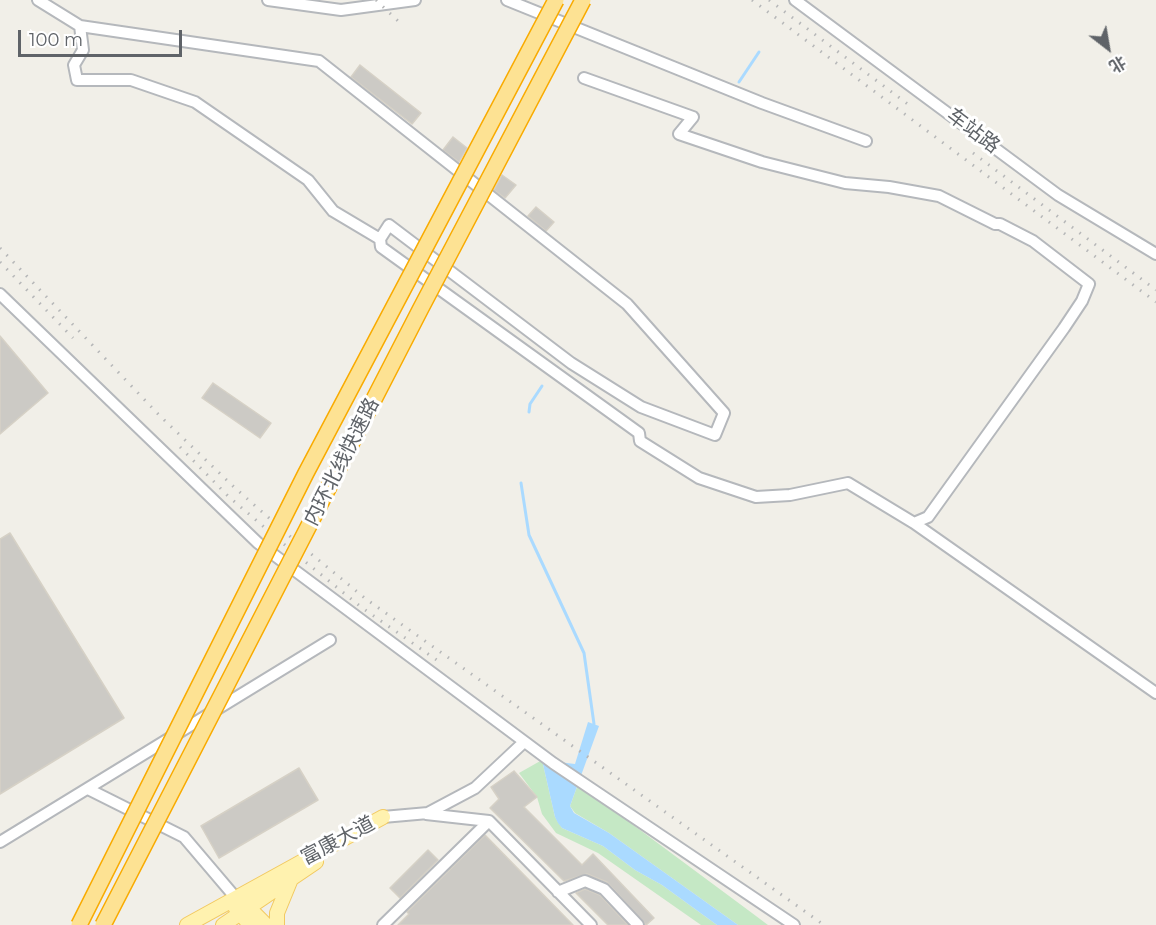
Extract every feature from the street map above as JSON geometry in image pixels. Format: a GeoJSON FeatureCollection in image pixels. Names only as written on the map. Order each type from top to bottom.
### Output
{"type":"FeatureCollection","features":[{"type":"Feature","properties":{"kind":"highway","name":"内环北线快速路"},"geometry":{"type":"LineString","coordinates":[[79,925],[306,473],[556,0]]}},
{"type":"Feature","properties":{"kind":"highway","name":"内环北线快速路"},"geometry":{"type":"LineString","coordinates":[[103,925],[421,308],[583,0]]}},
{"type":"Feature","properties":{"kind":"main road","name":"富康大道"},"geometry":{"type":"LineString","coordinates":[[187,925],[383,817]]}},
{"type":"Feature","properties":{"kind":"main road","name":"富康大道"},"geometry":{"type":"LineString","coordinates":[[223,925],[383,817]]}},
{"type":"Feature","properties":{"kind":"main road"},"geometry":{"type":"LineString","coordinates":[[277,925],[277,913],[292,879]]}},
{"type":"Feature","properties":{"kind":"main road"},"geometry":{"type":"LineString","coordinates":[[235,897],[250,925]]}},
{"type":"Feature","properties":{"kind":"main road"},"geometry":{"type":"LineString","coordinates":[[244,911],[266,925]]}},
{"type":"Feature","properties":{"kind":"street"},"geometry":{"type":"LineString","coordinates":[[38,0],[80,26],[319,61],[627,304],[724,413],[715,435],[640,407],[571,363],[389,225],[380,240],[381,247],[639,433],[640,441],[699,478],[756,496],[790,495],[848,483],[914,523],[1156,693]]}},
{"type":"Feature","properties":{"kind":"street"},"geometry":{"type":"LineString","coordinates":[[268,0],[341,10],[415,0]]}},
{"type":"Feature","properties":{"kind":"street"},"geometry":{"type":"LineString","coordinates":[[507,0],[762,103],[866,141]]}},
{"type":"Feature","properties":{"kind":"street","name":"车站路"},"geometry":{"type":"LineString","coordinates":[[795,0],[1058,195],[1156,254]]}},
{"type":"Feature","properties":{"kind":"street"},"geometry":{"type":"LineString","coordinates":[[80,26],[83,50],[74,65],[78,80],[131,80],[195,102],[308,180],[333,211],[380,240]]}},
{"type":"Feature","properties":{"kind":"street"},"geometry":{"type":"LineString","coordinates":[[584,78],[693,117],[679,134],[752,159],[845,183],[889,187],[939,196],[1033,242],[1089,284],[1082,301],[1064,328],[940,501],[928,517],[914,523]]}},
{"type":"Feature","properties":{"kind":"street"},"geometry":{"type":"LineString","coordinates":[[0,294],[258,543],[563,770],[794,925]]}},
{"type":"Feature","properties":{"kind":"street"},"geometry":{"type":"LineString","coordinates":[[0,842],[330,640]]}},
{"type":"Feature","properties":{"kind":"street"},"geometry":{"type":"LineString","coordinates":[[383,817],[428,813],[475,788],[524,742]]}},
{"type":"Feature","properties":{"kind":"street"},"geometry":{"type":"LineString","coordinates":[[88,789],[184,837],[235,897]]}},
{"type":"Feature","properties":{"kind":"street"},"geometry":{"type":"LineString","coordinates":[[420,814],[489,821],[591,925]]}},
{"type":"Feature","properties":{"kind":"street"},"geometry":{"type":"LineString","coordinates":[[383,925],[489,821]]}},
{"type":"Feature","properties":{"kind":"street"},"geometry":{"type":"LineString","coordinates":[[558,892],[585,881],[604,889],[638,925]]}},
{"type":"Feature","properties":{"kind":"green space"},"geometry":{"type":"Polygon","coordinates":[[[542,760],[555,817],[562,828],[603,846],[717,925],[701,925],[598,853],[556,833],[542,814],[537,797],[519,773],[542,760]]]}},
{"type":"Feature","properties":{"kind":"green space"},"geometry":{"type":"Polygon","coordinates":[[[578,784],[768,925],[738,925],[609,833],[575,813],[570,806],[578,784]]]}},
{"type":"Feature","properties":{"kind":"water"},"geometry":{"type":"Polygon","coordinates":[[[588,722],[599,726],[570,806],[574,813],[609,833],[738,925],[717,925],[603,846],[562,828],[558,823],[542,760],[575,764],[588,722]]]}},
{"type":"Feature","properties":{"kind":"building"},"geometry":{"type":"Polygon","coordinates":[[[360,65],[421,113],[412,124],[351,77],[360,65]]]}},
{"type":"Feature","properties":{"kind":"building"},"geometry":{"type":"Polygon","coordinates":[[[453,137],[467,148],[459,162],[443,150],[453,137]]]}},
{"type":"Feature","properties":{"kind":"building"},"geometry":{"type":"Polygon","coordinates":[[[502,175],[516,185],[505,198],[494,190],[502,175]]]}},
{"type":"Feature","properties":{"kind":"building"},"geometry":{"type":"Polygon","coordinates":[[[536,207],[554,222],[546,231],[528,216],[536,207]]]}},
{"type":"Feature","properties":{"kind":"building"},"geometry":{"type":"Polygon","coordinates":[[[0,336],[48,393],[0,434],[0,336]]]}},
{"type":"Feature","properties":{"kind":"building"},"geometry":{"type":"Polygon","coordinates":[[[213,383],[271,423],[260,438],[202,398],[213,383]]]}},
{"type":"Feature","properties":{"kind":"building"},"geometry":{"type":"Polygon","coordinates":[[[10,533],[124,718],[0,794],[0,539],[10,533]]]}},
{"type":"Feature","properties":{"kind":"building"},"geometry":{"type":"Polygon","coordinates":[[[299,768],[318,800],[219,858],[201,826],[299,768]]]}},
{"type":"Feature","properties":{"kind":"building"},"geometry":{"type":"Polygon","coordinates":[[[514,771],[537,797],[524,807],[582,865],[593,854],[654,918],[646,925],[607,882],[587,874],[564,881],[490,808],[499,799],[491,787],[514,771]]]}},
{"type":"Feature","properties":{"kind":"building"},"geometry":{"type":"Polygon","coordinates":[[[485,835],[573,925],[398,925],[409,914],[407,912],[485,835]]]}},
{"type":"Feature","properties":{"kind":"building"},"geometry":{"type":"Polygon","coordinates":[[[428,850],[438,860],[400,898],[390,888],[428,850]]]}},
{"type":"Feature","properties":{"kind":"building"},"geometry":{"type":"Polygon","coordinates":[[[585,889],[600,895],[628,925],[608,925],[576,893],[585,889]]]}},
{"type":"Feature","properties":{"kind":"waterway"},"geometry":{"type":"LineString","coordinates":[[739,82],[759,52]]}},
{"type":"Feature","properties":{"kind":"waterway"},"geometry":{"type":"LineString","coordinates":[[529,412],[530,404],[542,386]]}},
{"type":"Feature","properties":{"kind":"waterway"},"geometry":{"type":"LineString","coordinates":[[521,483],[529,535],[584,653],[594,724],[591,727]]}},
{"type":"Feature","properties":{"kind":"railway"},"geometry":{"type":"LineString","coordinates":[[376,0],[399,22]]}},
{"type":"Feature","properties":{"kind":"railway"},"geometry":{"type":"LineString","coordinates":[[752,0],[1156,302]]}},
{"type":"Feature","properties":{"kind":"railway"},"geometry":{"type":"LineString","coordinates":[[769,0],[913,108]]}},
{"type":"Feature","properties":{"kind":"railway"},"geometry":{"type":"LineString","coordinates":[[973,153],[1156,290]]}},
{"type":"Feature","properties":{"kind":"railway"},"geometry":{"type":"LineString","coordinates":[[0,248],[159,415],[235,488],[366,599],[824,925]]}},
{"type":"Feature","properties":{"kind":"railway"},"geometry":{"type":"LineString","coordinates":[[0,262],[73,338]]}},
{"type":"Feature","properties":{"kind":"railway"},"geometry":{"type":"LineString","coordinates":[[180,447],[228,496],[286,546],[361,607],[441,663]]}}]}
